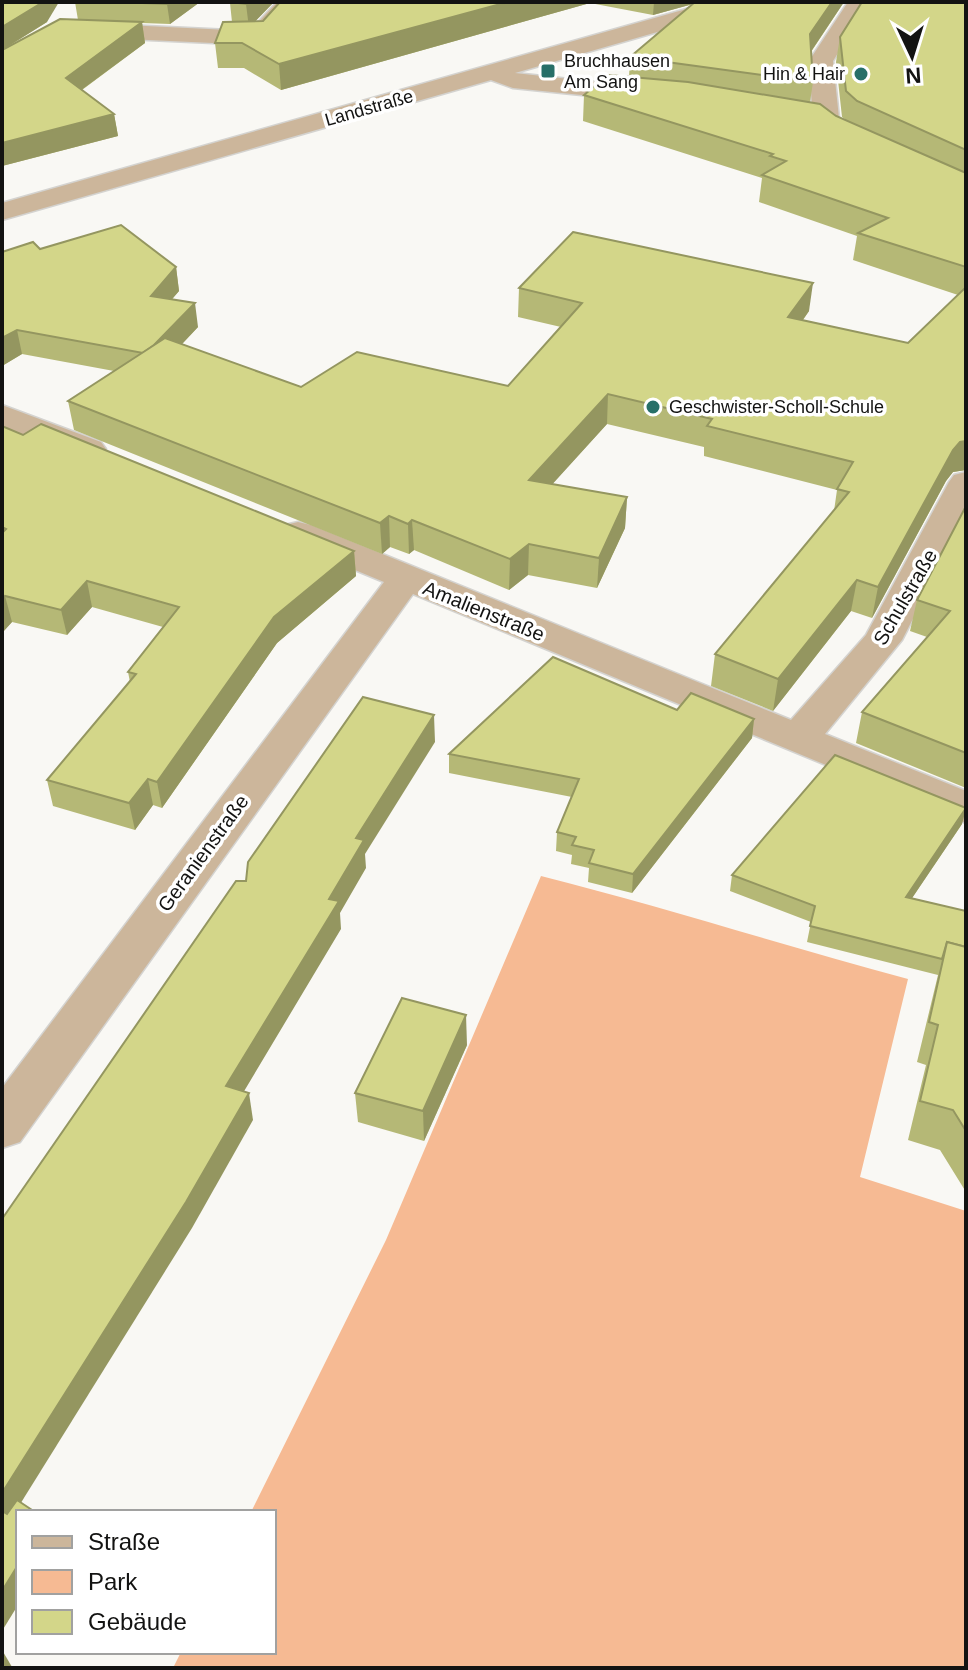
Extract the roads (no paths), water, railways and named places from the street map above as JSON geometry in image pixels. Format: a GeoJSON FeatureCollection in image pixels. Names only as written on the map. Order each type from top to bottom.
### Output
{"type":"FeatureCollection","features":[{"type":"Feature","properties":{"kind":"street"},"geometry":{"type":"LineString","coordinates":[[58,29],[256,38],[289,2]]}},
{"type":"Feature","properties":{"kind":"street","name":"Landstraße"},"geometry":{"type":"LineString","coordinates":[[2,212],[736,2]]}},
{"type":"Feature","properties":{"kind":"street"},"geometry":{"type":"LineString","coordinates":[[826,121],[821,61],[859,2]]}},
{"type":"Feature","properties":{"kind":"street"},"geometry":{"type":"LineString","coordinates":[[495,73],[513,81],[672,97]]}},
{"type":"Feature","properties":{"kind":"street"},"geometry":{"type":"LineString","coordinates":[[796,117],[826,121],[842,134],[966,191]]}},
{"type":"Feature","properties":{"kind":"street"},"geometry":{"type":"LineString","coordinates":[[2,415],[120,462]]}},
{"type":"Feature","properties":{"kind":"street","name":"Schulstraße"},"geometry":{"type":"LineString","coordinates":[[798,739],[883,640],[928,560],[966,482]]}},
{"type":"Feature","properties":{"kind":"street","name":"Amalienstraße"},"geometry":{"type":"LineString","coordinates":[[259,518],[966,808]]}},
{"type":"Feature","properties":{"kind":"street","name":"Geranienstraße"},"geometry":{"type":"LineString","coordinates":[[2,1127],[405,579]]}},
{"type":"Feature","properties":{"kind":"place","name":"Bruchhausen Am Sang"},"geometry":{"type":"Point","coordinates":[548,71]}},
{"type":"Feature","properties":{"kind":"place","name":"Hin & Hair"},"geometry":{"type":"Point","coordinates":[861,74]}},
{"type":"Feature","properties":{"kind":"place","name":"Geschwister-Scholl-Schule"},"geometry":{"type":"Point","coordinates":[653,407]}}]}
